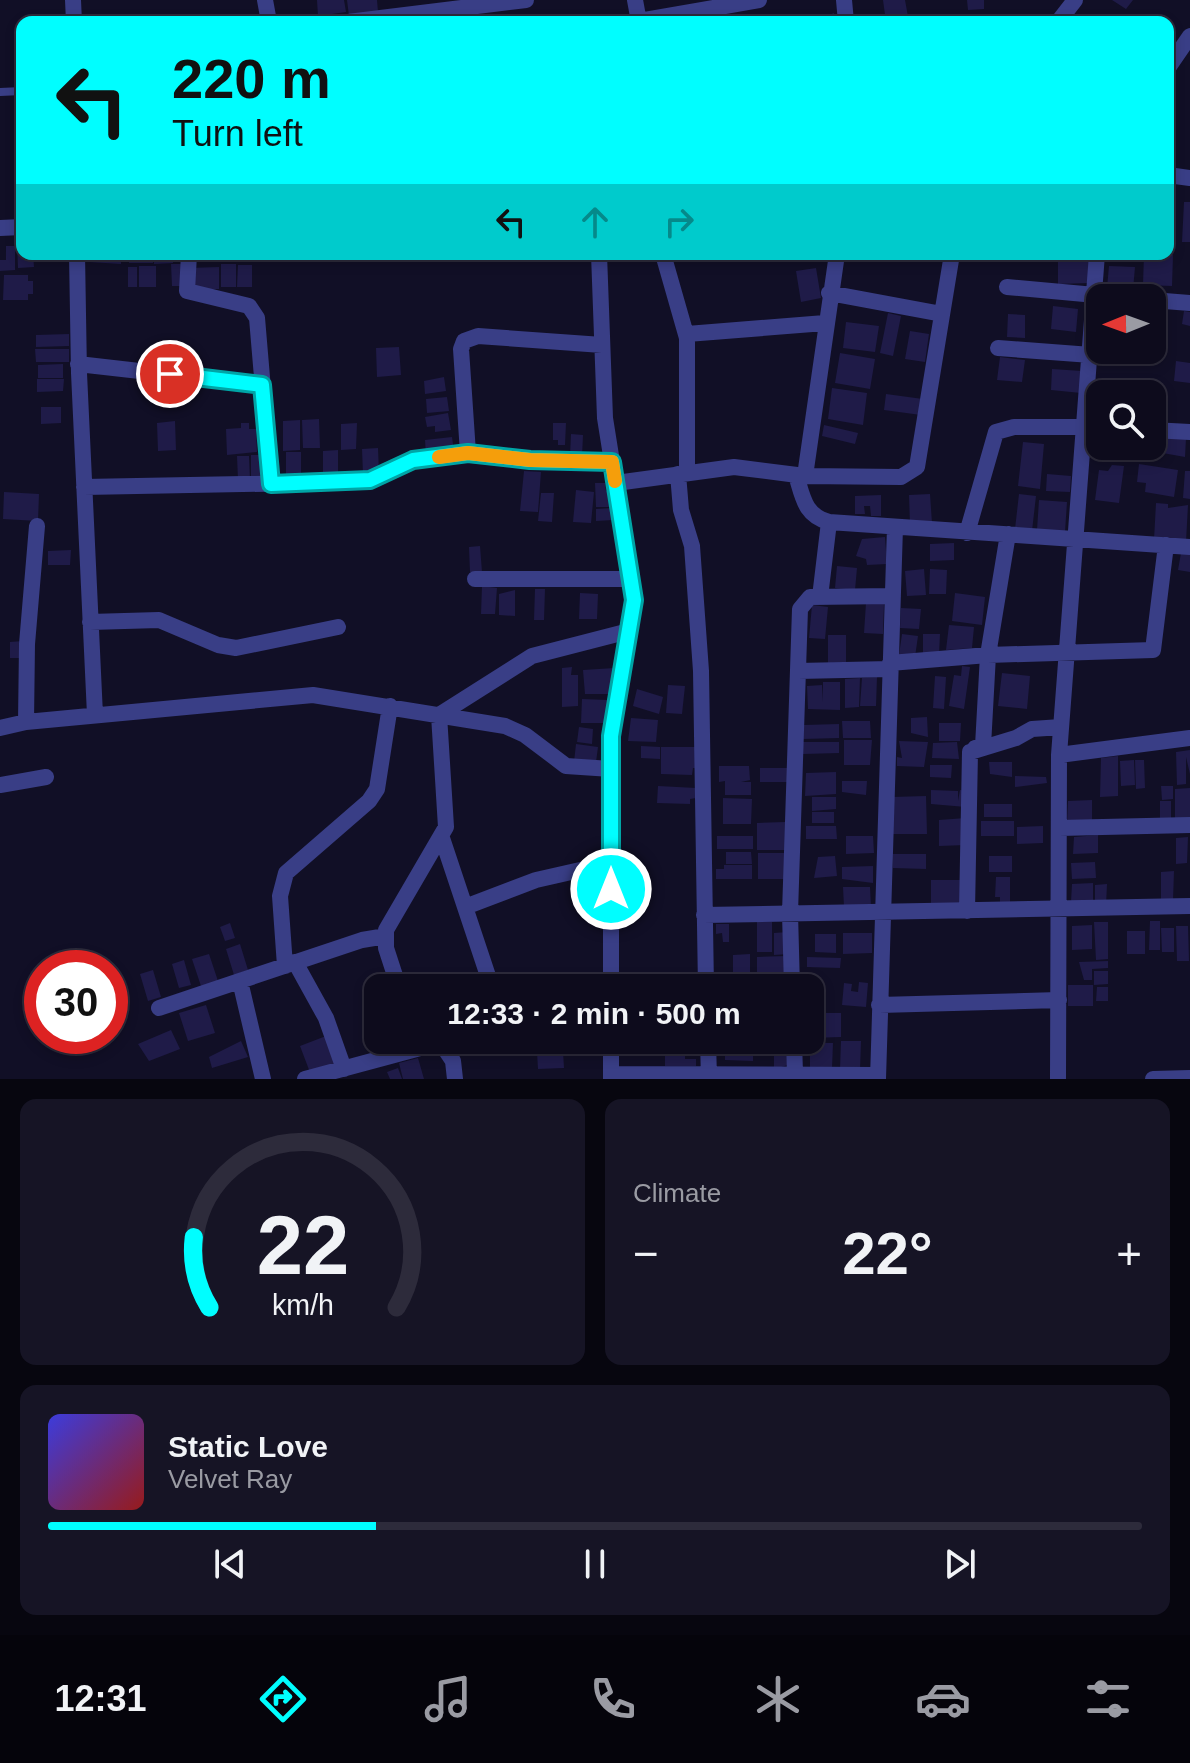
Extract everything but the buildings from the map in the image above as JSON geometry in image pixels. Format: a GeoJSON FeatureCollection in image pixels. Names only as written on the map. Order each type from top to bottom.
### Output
{"type":"FeatureCollection","features":[{"type":"Feature","properties":{"kind":"street"},"geometry":{"type":"LineString","coordinates":[[401,16],[526,0]]}},
{"type":"Feature","properties":{"kind":"street"},"geometry":{"type":"LineString","coordinates":[[672,16],[759,0]]}},
{"type":"Feature","properties":{"kind":"street"},"geometry":{"type":"LineString","coordinates":[[1063,16],[1075,0]]}},
{"type":"Feature","properties":{"kind":"street"},"geometry":{"type":"LineString","coordinates":[[1174,59],[1190,36]]}},
{"type":"Feature","properties":{"kind":"street"},"geometry":{"type":"LineString","coordinates":[[77,260],[78,364],[95,715]]}},
{"type":"Feature","properties":{"kind":"street"},"geometry":{"type":"LineString","coordinates":[[189,260],[187,291],[211,294],[249,306],[254,312],[271,484]]}},
{"type":"Feature","properties":{"kind":"street"},"geometry":{"type":"LineString","coordinates":[[599,260],[605,418],[634,600],[611,736],[609,974]]}},
{"type":"Feature","properties":{"kind":"street"},"geometry":{"type":"LineString","coordinates":[[665,260],[687,334],[681,510],[692,546],[701,663],[706,974]]}},
{"type":"Feature","properties":{"kind":"street"},"geometry":{"type":"LineString","coordinates":[[836,260],[801,476],[806,509],[817,518],[829,522],[967,533],[1190,547]]}},
{"type":"Feature","properties":{"kind":"street"},"geometry":{"type":"LineString","coordinates":[[616,483],[734,467],[801,476],[901,477],[913,473],[917,467],[951,260]]}},
{"type":"Feature","properties":{"kind":"street"},"geometry":{"type":"LineString","coordinates":[[1094,284],[1096,260]]}},
{"type":"Feature","properties":{"kind":"street"},"geometry":{"type":"LineString","coordinates":[[1007,287],[1086,294]]}},
{"type":"Feature","properties":{"kind":"street"},"geometry":{"type":"LineString","coordinates":[[829,293],[942,314]]}},
{"type":"Feature","properties":{"kind":"street"},"geometry":{"type":"LineString","coordinates":[[1166,301],[1190,303]]}},
{"type":"Feature","properties":{"kind":"street"},"geometry":{"type":"LineString","coordinates":[[687,334],[825,323]]}},
{"type":"Feature","properties":{"kind":"street"},"geometry":{"type":"LineString","coordinates":[[468,453],[461,349],[464,341],[478,336],[602,345]]}},
{"type":"Feature","properties":{"kind":"street"},"geometry":{"type":"LineString","coordinates":[[998,348],[1086,355]]}},
{"type":"Feature","properties":{"kind":"street"},"geometry":{"type":"LineString","coordinates":[[78,364],[262,385]]}},
{"type":"Feature","properties":{"kind":"street"},"geometry":{"type":"LineString","coordinates":[[967,533],[996,432],[1006,427],[1086,426]]}},
{"type":"Feature","properties":{"kind":"street"},"geometry":{"type":"LineString","coordinates":[[1166,431],[1190,432]]}},
{"type":"Feature","properties":{"kind":"street"},"geometry":{"type":"LineString","coordinates":[[84,487],[370,480],[413,460],[468,453],[530,460],[612,462]]}},
{"type":"Feature","properties":{"kind":"street"},"geometry":{"type":"LineString","coordinates":[[1058,1079],[1059,755],[1064,653],[1075,539],[1087,460]]}},
{"type":"Feature","properties":{"kind":"street"},"geometry":{"type":"LineString","coordinates":[[820,597],[829,522]]}},
{"type":"Feature","properties":{"kind":"street"},"geometry":{"type":"LineString","coordinates":[[26,722],[27,644],[37,526]]}},
{"type":"Feature","properties":{"kind":"street"},"geometry":{"type":"LineString","coordinates":[[611,1054],[611,1077],[795,1074],[878,1077],[895,527]]}},
{"type":"Feature","properties":{"kind":"street"},"geometry":{"type":"LineString","coordinates":[[967,911],[968,756],[975,748],[983,746],[988,655],[1008,534]]}},
{"type":"Feature","properties":{"kind":"street"},"geometry":{"type":"LineString","coordinates":[[798,671],[890,666],[988,655],[1150,651],[1156,647],[1166,545]]}},
{"type":"Feature","properties":{"kind":"street"},"geometry":{"type":"LineString","coordinates":[[475,579],[631,579]]}},
{"type":"Feature","properties":{"kind":"street"},"geometry":{"type":"LineString","coordinates":[[792,974],[790,913],[800,609],[806,600],[820,597],[893,596]]}},
{"type":"Feature","properties":{"kind":"street"},"geometry":{"type":"LineString","coordinates":[[90,622],[159,620],[218,645],[236,648],[338,627]]}},
{"type":"Feature","properties":{"kind":"street"},"geometry":{"type":"LineString","coordinates":[[439,715],[532,656],[629,631]]}},
{"type":"Feature","properties":{"kind":"street"},"geometry":{"type":"LineString","coordinates":[[0,728],[26,722],[313,695],[515,729],[566,766],[611,769]]}},
{"type":"Feature","properties":{"kind":"street"},"geometry":{"type":"LineString","coordinates":[[344,1069],[326,1018],[290,964],[280,896],[282,883],[294,864],[369,801],[377,789],[390,706]]}},
{"type":"Feature","properties":{"kind":"street"},"geometry":{"type":"LineString","coordinates":[[396,974],[386,936],[390,922],[442,838],[446,811],[439,715]]}},
{"type":"Feature","properties":{"kind":"street"},"geometry":{"type":"LineString","coordinates":[[975,748],[1005,742],[1032,729],[1061,727]]}},
{"type":"Feature","properties":{"kind":"street"},"geometry":{"type":"LineString","coordinates":[[1059,755],[1190,738]]}},
{"type":"Feature","properties":{"kind":"street"},"geometry":{"type":"LineString","coordinates":[[0,785],[46,777]]}},
{"type":"Feature","properties":{"kind":"street"},"geometry":{"type":"LineString","coordinates":[[1059,828],[1190,825]]}},
{"type":"Feature","properties":{"kind":"street"},"geometry":{"type":"LineString","coordinates":[[442,838],[487,974]]}},
{"type":"Feature","properties":{"kind":"street"},"geometry":{"type":"LineString","coordinates":[[465,907],[546,877],[611,863]]}},
{"type":"Feature","properties":{"kind":"street"},"geometry":{"type":"LineString","coordinates":[[704,915],[1190,906]]}},
{"type":"Feature","properties":{"kind":"street"},"geometry":{"type":"LineString","coordinates":[[159,1008],[362,940],[386,936]]}},
{"type":"Feature","properties":{"kind":"street"},"geometry":{"type":"LineString","coordinates":[[240,981],[263,1079]]}},
{"type":"Feature","properties":{"kind":"street"},"geometry":{"type":"LineString","coordinates":[[879,1005],[1059,1000]]}},
{"type":"Feature","properties":{"kind":"street"},"geometry":{"type":"LineString","coordinates":[[305,1079],[390,1054]]}},
{"type":"Feature","properties":{"kind":"street"},"geometry":{"type":"LineString","coordinates":[[450,1054],[455,1079]]}},
{"type":"Feature","properties":{"kind":"street"},"geometry":{"type":"LineString","coordinates":[[708,1054],[709,1077]]}},
{"type":"Feature","properties":{"kind":"street"},"geometry":{"type":"LineString","coordinates":[[794,1054],[795,1074]]}},
{"type":"Feature","properties":{"kind":"street"},"geometry":{"type":"LineString","coordinates":[[1153,1079],[1190,1078]]}},
{"type":"Feature","properties":{"kind":"slow traffic"},"geometry":{"type":"LineString","coordinates":[[439,457],[468,453],[530,460],[612,462],[615,481]]}},
{"type":"Feature","properties":{"kind":"route"},"geometry":{"type":"LineString","coordinates":[[170,374],[262,385],[271,484],[370,480],[413,460],[450,454],[612,462],[634,600],[611,736],[611,889]]}}]}
